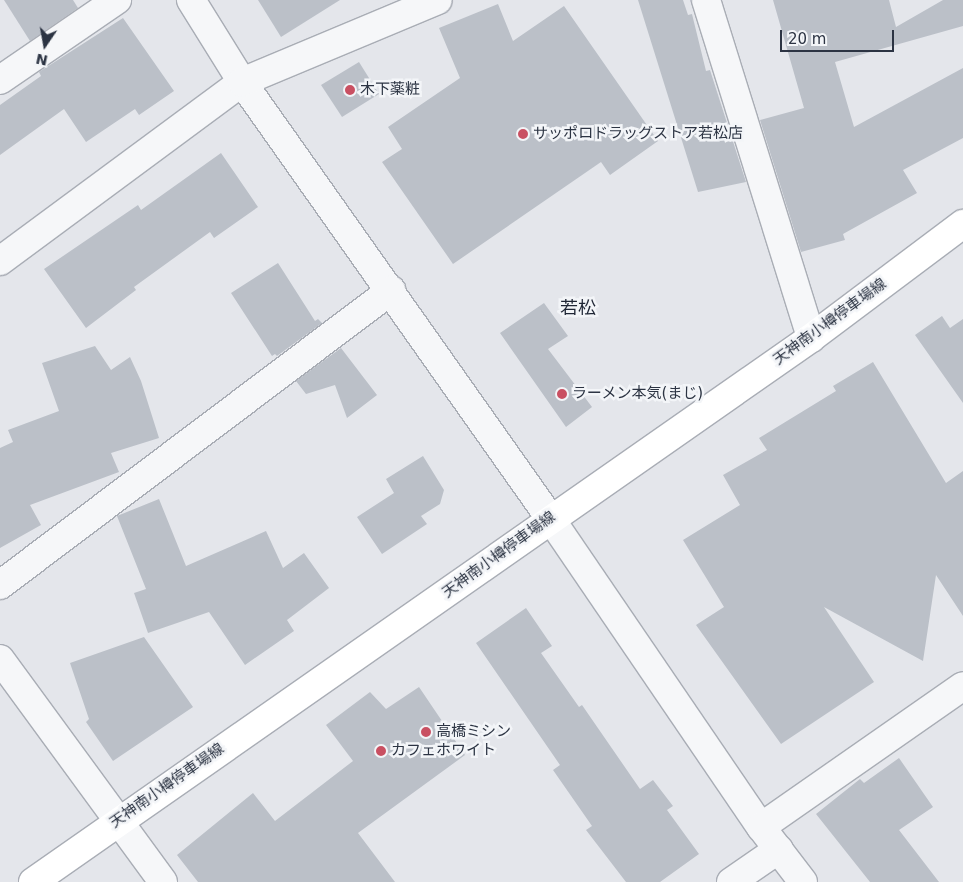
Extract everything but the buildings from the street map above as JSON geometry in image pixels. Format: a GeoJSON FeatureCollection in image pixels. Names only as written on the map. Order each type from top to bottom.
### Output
{"type":"FeatureCollection","features":[{"type":"Feature","properties":{"kind":"main road","name":"天神南小樽停車場線"},"geometry":{"type":"LineString","coordinates":[[33,882],[119,819],[466,580],[550,518],[810,338],[963,224]]}},
{"type":"Feature","properties":{"kind":"street"},"geometry":{"type":"LineString","coordinates":[[0,80],[117,0]]}},
{"type":"Feature","properties":{"kind":"street"},"geometry":{"type":"LineString","coordinates":[[191,0],[242,82],[391,290],[550,518],[761,827],[803,882]]}},
{"type":"Feature","properties":{"kind":"street"},"geometry":{"type":"LineString","coordinates":[[0,261],[242,82],[438,0]]}},
{"type":"Feature","properties":{"kind":"street"},"geometry":{"type":"LineString","coordinates":[[706,0],[810,338]]}},
{"type":"Feature","properties":{"kind":"street"},"geometry":{"type":"LineString","coordinates":[[0,585],[391,290]]}},
{"type":"Feature","properties":{"kind":"street"},"geometry":{"type":"LineString","coordinates":[[0,659],[119,819],[163,882]]}},
{"type":"Feature","properties":{"kind":"street"},"geometry":{"type":"LineString","coordinates":[[761,827],[963,686]]}},
{"type":"Feature","properties":{"kind":"street"},"geometry":{"type":"LineString","coordinates":[[731,882],[779,849]]}},
{"type":"Feature","properties":{"kind":"place","name":"木下薬粧"},"geometry":{"type":"Point","coordinates":[350,90]}},
{"type":"Feature","properties":{"kind":"place","name":"サッポロドラッグストア若松店"},"geometry":{"type":"Point","coordinates":[523,134]}},
{"type":"Feature","properties":{"kind":"place","name":"ラーメン本気(まじ)"},"geometry":{"type":"Point","coordinates":[562,394]}},
{"type":"Feature","properties":{"kind":"place","name":"高橋ミシン"},"geometry":{"type":"Point","coordinates":[426,732]}},
{"type":"Feature","properties":{"kind":"place","name":"カフェホワイト"},"geometry":{"type":"Point","coordinates":[381,751]}},
{"type":"Feature","properties":{"kind":"district","name":"若松"},"geometry":{"type":"Point","coordinates":[578,308]}}]}
